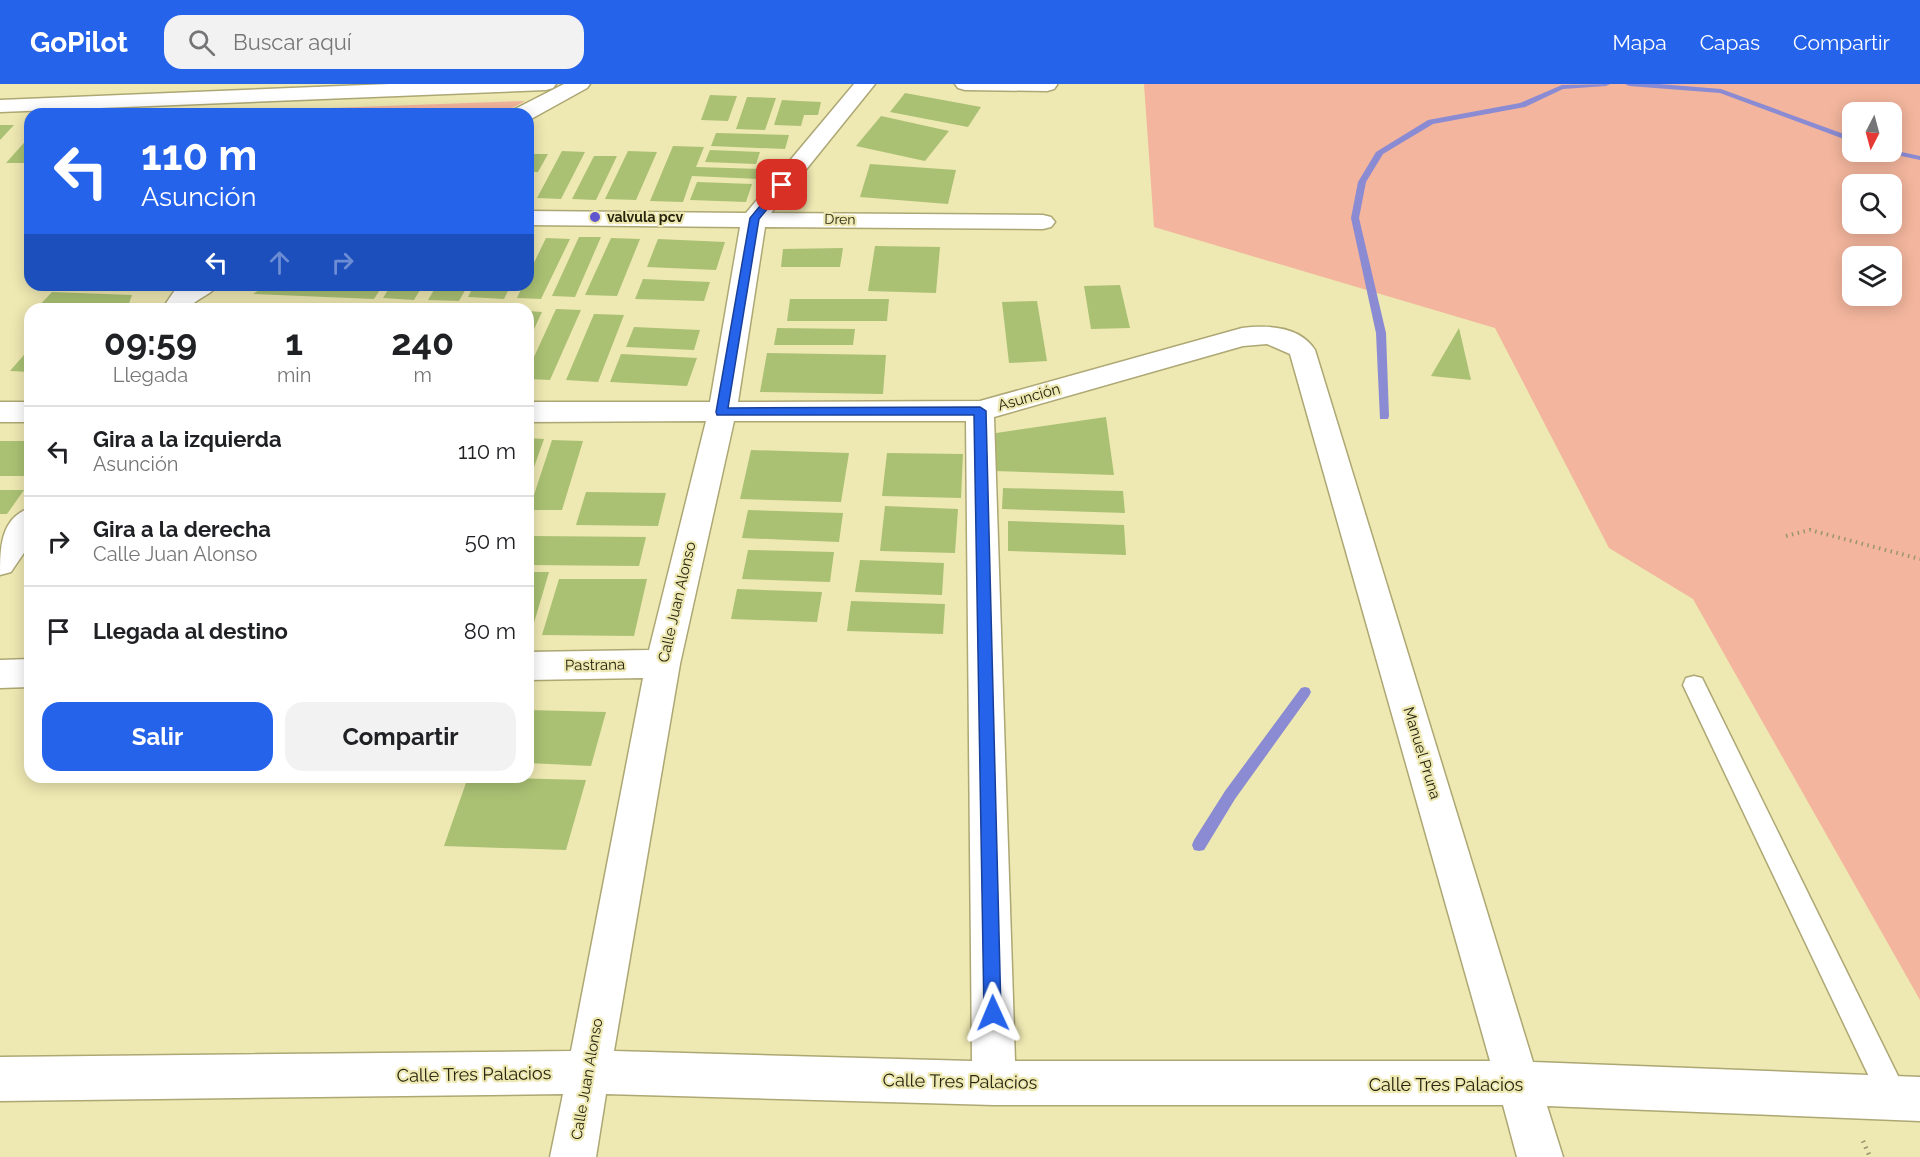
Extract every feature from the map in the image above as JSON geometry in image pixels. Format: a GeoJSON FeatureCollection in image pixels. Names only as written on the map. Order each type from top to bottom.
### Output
{"type":"FeatureCollection","features":[{"type":"Feature","properties":{"kind":"street"},"geometry":{"type":"LineString","coordinates":[[0,106],[546,84]]}},
{"type":"Feature","properties":{"kind":"street"},"geometry":{"type":"LineString","coordinates":[[534,108],[580,84]]}},
{"type":"Feature","properties":{"kind":"street"},"geometry":{"type":"LineString","coordinates":[[754,218],[865,84]]}},
{"type":"Feature","properties":{"kind":"street"},"geometry":{"type":"LineString","coordinates":[[965,84],[1047,85]]}},
{"type":"Feature","properties":{"kind":"street","name":"Dren"},"geometry":{"type":"LineString","coordinates":[[534,218],[1043,222]]}},
{"type":"Feature","properties":{"kind":"street","name":"Calle Juan Alonso"},"geometry":{"type":"LineString","coordinates":[[573,1157],[663,664],[722,412],[754,218]]}},
{"type":"Feature","properties":{"kind":"street","name":"Asunción"},"geometry":{"type":"LineString","coordinates":[[534,412],[980,411],[1242,337],[1268,333],[1288,340],[1302,350]]}},
{"type":"Feature","properties":{"kind":"street","name":"Manuel Pruna"},"geometry":{"type":"LineString","coordinates":[[1302,350],[1540,1157]]}},
{"type":"Feature","properties":{"kind":"street"},"geometry":{"type":"LineString","coordinates":[[980,411],[994,1083]]}},
{"type":"Feature","properties":{"kind":"street"},"geometry":{"type":"LineString","coordinates":[[0,412],[24,412]]}},
{"type":"Feature","properties":{"kind":"street"},"geometry":{"type":"LineString","coordinates":[[0,563],[24,529]]}},
{"type":"Feature","properties":{"kind":"street","name":"Pastrana"},"geometry":{"type":"LineString","coordinates":[[534,666],[663,664]]}},
{"type":"Feature","properties":{"kind":"street"},"geometry":{"type":"LineString","coordinates":[[0,674],[24,674]]}},
{"type":"Feature","properties":{"kind":"street","name":"Calle Tres Palacios"},"geometry":{"type":"LineString","coordinates":[[0,1079],[588,1072],[994,1083],[1520,1083],[1906,1098]]}},
{"type":"Feature","properties":{"kind":"lane"},"geometry":{"type":"LineString","coordinates":[[1694,685],[1906,1098]]}},
{"type":"Feature","properties":{"kind":"path"},"geometry":{"type":"LineString","coordinates":[[1786,536],[1810,530],[1920,559]]}},
{"type":"Feature","properties":{"kind":"shaded area"},"geometry":{"type":"Polygon","coordinates":[[[1144,84],[1920,84],[1920,1000],[1693,599],[1609,548],[1495,328],[1154,227],[1144,84]]]}},
{"type":"Feature","properties":{"kind":"shaded area"},"geometry":{"type":"Polygon","coordinates":[[[525,101],[512,108],[331,108],[525,101]]]}},
{"type":"Feature","properties":{"kind":"building"},"geometry":{"type":"Polygon","coordinates":[[[905,93],[981,107],[968,127],[890,112],[905,93]]]}},
{"type":"Feature","properties":{"kind":"building"},"geometry":{"type":"Polygon","coordinates":[[[710,95],[737,96],[728,121],[701,120],[710,95]]]}},
{"type":"Feature","properties":{"kind":"building"},"geometry":{"type":"Polygon","coordinates":[[[747,97],[776,98],[765,130],[736,129],[747,97]]]}},
{"type":"Feature","properties":{"kind":"building"},"geometry":{"type":"Polygon","coordinates":[[[782,100],[821,102],[818,115],[804,115],[801,126],[774,125],[782,100]]]}},
{"type":"Feature","properties":{"kind":"building"},"geometry":{"type":"Polygon","coordinates":[[[881,116],[949,131],[925,161],[856,146],[881,116]]]}},
{"type":"Feature","properties":{"kind":"building"},"geometry":{"type":"Polygon","coordinates":[[[0,125],[14,125],[0,140],[0,125]]]}},
{"type":"Feature","properties":{"kind":"building"},"geometry":{"type":"Polygon","coordinates":[[[716,133],[789,135],[785,149],[711,146],[716,133]]]}},
{"type":"Feature","properties":{"kind":"building"},"geometry":{"type":"Polygon","coordinates":[[[24,143],[24,163],[6,163],[24,143]]]}},
{"type":"Feature","properties":{"kind":"building"},"geometry":{"type":"Polygon","coordinates":[[[673,146],[704,147],[696,167],[761,169],[759,179],[692,176],[683,202],[650,201],[673,146]]]}},
{"type":"Feature","properties":{"kind":"building"},"geometry":{"type":"Polygon","coordinates":[[[710,150],[760,152],[756,164],[705,162],[710,150]]]}},
{"type":"Feature","properties":{"kind":"building"},"geometry":{"type":"Polygon","coordinates":[[[562,151],[585,152],[561,199],[537,198],[562,151]]]}},
{"type":"Feature","properties":{"kind":"building"},"geometry":{"type":"Polygon","coordinates":[[[628,151],[657,152],[636,200],[605,199],[628,151]]]}},
{"type":"Feature","properties":{"kind":"building"},"geometry":{"type":"Polygon","coordinates":[[[534,154],[548,154],[538,172],[534,172],[534,154]]]}},
{"type":"Feature","properties":{"kind":"building"},"geometry":{"type":"Polygon","coordinates":[[[594,156],[617,156],[596,200],[572,199],[594,156]]]}},
{"type":"Feature","properties":{"kind":"building"},"geometry":{"type":"Polygon","coordinates":[[[870,164],[956,170],[948,204],[860,197],[870,164]]]}},
{"type":"Feature","properties":{"kind":"building"},"geometry":{"type":"Polygon","coordinates":[[[697,182],[752,184],[746,202],[690,200],[697,182]]]}},
{"type":"Feature","properties":{"kind":"building"},"geometry":{"type":"Polygon","coordinates":[[[579,237],[601,237],[575,297],[552,296],[579,237]]]}},
{"type":"Feature","properties":{"kind":"building"},"geometry":{"type":"Polygon","coordinates":[[[546,238],[570,239],[541,299],[517,298],[520,291],[534,291],[534,263],[546,238]]]}},
{"type":"Feature","properties":{"kind":"building"},"geometry":{"type":"Polygon","coordinates":[[[611,238],[640,239],[617,296],[585,295],[611,238]]]}},
{"type":"Feature","properties":{"kind":"building"},"geometry":{"type":"Polygon","coordinates":[[[658,239],[725,242],[716,270],[647,267],[658,239]]]}},
{"type":"Feature","properties":{"kind":"building"},"geometry":{"type":"Polygon","coordinates":[[[875,246],[940,247],[936,293],[868,291],[875,246]]]}},
{"type":"Feature","properties":{"kind":"building"},"geometry":{"type":"Polygon","coordinates":[[[843,248],[840,267],[781,267],[783,249],[843,248]]]}},
{"type":"Feature","properties":{"kind":"building"},"geometry":{"type":"Polygon","coordinates":[[[643,279],[710,282],[704,301],[635,299],[643,279]]]}},
{"type":"Feature","properties":{"kind":"building"},"geometry":{"type":"Polygon","coordinates":[[[1120,285],[1130,328],[1091,329],[1084,286],[1120,285]]]}},
{"type":"Feature","properties":{"kind":"building"},"geometry":{"type":"Polygon","coordinates":[[[258,291],[379,291],[374,299],[253,294],[258,291]]]}},
{"type":"Feature","properties":{"kind":"building"},"geometry":{"type":"Polygon","coordinates":[[[387,291],[419,291],[414,300],[383,298],[387,291]]]}},
{"type":"Feature","properties":{"kind":"building"},"geometry":{"type":"Polygon","coordinates":[[[433,291],[465,291],[459,301],[428,300],[433,291]]]}},
{"type":"Feature","properties":{"kind":"building"},"geometry":{"type":"Polygon","coordinates":[[[471,291],[508,291],[504,299],[468,297],[471,291]]]}},
{"type":"Feature","properties":{"kind":"building"},"geometry":{"type":"Polygon","coordinates":[[[52,292],[132,295],[129,303],[42,303],[52,292]]]}},
{"type":"Feature","properties":{"kind":"building"},"geometry":{"type":"Polygon","coordinates":[[[790,299],[889,299],[887,321],[787,321],[790,299]]]}},
{"type":"Feature","properties":{"kind":"building"},"geometry":{"type":"Polygon","coordinates":[[[1037,301],[1047,361],[1009,363],[1002,302],[1037,301]]]}},
{"type":"Feature","properties":{"kind":"building"},"geometry":{"type":"Polygon","coordinates":[[[556,309],[581,310],[550,380],[534,379],[534,357],[556,309]]]}},
{"type":"Feature","properties":{"kind":"building"},"geometry":{"type":"Polygon","coordinates":[[[534,311],[542,312],[534,329],[534,311]]]}},
{"type":"Feature","properties":{"kind":"building"},"geometry":{"type":"Polygon","coordinates":[[[594,314],[624,315],[598,382],[566,380],[594,314]]]}},
{"type":"Feature","properties":{"kind":"building"},"geometry":{"type":"Polygon","coordinates":[[[634,327],[700,330],[694,350],[626,347],[634,327]]]}},
{"type":"Feature","properties":{"kind":"building"},"geometry":{"type":"Polygon","coordinates":[[[777,328],[855,329],[853,345],[774,345],[777,328]]]}},
{"type":"Feature","properties":{"kind":"building"},"geometry":{"type":"Polygon","coordinates":[[[1459,328],[1471,380],[1431,376],[1459,328]]]}},
{"type":"Feature","properties":{"kind":"building"},"geometry":{"type":"Polygon","coordinates":[[[767,353],[886,355],[883,394],[760,392],[767,353]]]}},
{"type":"Feature","properties":{"kind":"building"},"geometry":{"type":"Polygon","coordinates":[[[621,354],[697,358],[687,386],[610,382],[621,354]]]}},
{"type":"Feature","properties":{"kind":"building"},"geometry":{"type":"Polygon","coordinates":[[[24,355],[24,372],[10,371],[24,355]]]}},
{"type":"Feature","properties":{"kind":"building"},"geometry":{"type":"Polygon","coordinates":[[[1106,417],[1114,475],[994,471],[996,433],[1106,417]]]}},
{"type":"Feature","properties":{"kind":"building"},"geometry":{"type":"Polygon","coordinates":[[[534,438],[544,439],[534,467],[534,438]]]}},
{"type":"Feature","properties":{"kind":"building"},"geometry":{"type":"Polygon","coordinates":[[[552,440],[583,441],[562,510],[534,510],[534,495],[552,440]]]}},
{"type":"Feature","properties":{"kind":"building"},"geometry":{"type":"Polygon","coordinates":[[[0,441],[24,441],[24,476],[0,476],[0,441]]]}},
{"type":"Feature","properties":{"kind":"building"},"geometry":{"type":"Polygon","coordinates":[[[751,450],[849,453],[841,502],[740,499],[751,450]]]}},
{"type":"Feature","properties":{"kind":"building"},"geometry":{"type":"Polygon","coordinates":[[[887,453],[963,454],[961,498],[882,496],[887,453]]]}},
{"type":"Feature","properties":{"kind":"building"},"geometry":{"type":"Polygon","coordinates":[[[1003,488],[1123,491],[1125,513],[1002,509],[1003,488]]]}},
{"type":"Feature","properties":{"kind":"building"},"geometry":{"type":"Polygon","coordinates":[[[0,490],[24,490],[7,514],[0,514],[0,490]]]}},
{"type":"Feature","properties":{"kind":"building"},"geometry":{"type":"Polygon","coordinates":[[[586,492],[666,493],[658,526],[576,525],[586,492]]]}},
{"type":"Feature","properties":{"kind":"building"},"geometry":{"type":"Polygon","coordinates":[[[885,506],[958,509],[955,553],[880,551],[885,506]]]}},
{"type":"Feature","properties":{"kind":"building"},"geometry":{"type":"Polygon","coordinates":[[[748,510],[843,513],[839,542],[742,538],[748,510]]]}},
{"type":"Feature","properties":{"kind":"building"},"geometry":{"type":"Polygon","coordinates":[[[1008,521],[1124,525],[1126,555],[1008,551],[1008,521]]]}},
{"type":"Feature","properties":{"kind":"building"},"geometry":{"type":"Polygon","coordinates":[[[534,536],[646,537],[639,566],[534,565],[534,536]]]}},
{"type":"Feature","properties":{"kind":"building"},"geometry":{"type":"Polygon","coordinates":[[[748,550],[834,552],[830,582],[742,579],[748,550]]]}},
{"type":"Feature","properties":{"kind":"building"},"geometry":{"type":"Polygon","coordinates":[[[860,560],[944,563],[942,595],[855,592],[860,560]]]}},
{"type":"Feature","properties":{"kind":"building"},"geometry":{"type":"Polygon","coordinates":[[[534,572],[549,572],[534,623],[534,572]]]}},
{"type":"Feature","properties":{"kind":"building"},"geometry":{"type":"Polygon","coordinates":[[[559,579],[647,579],[634,636],[542,635],[559,579]]]}},
{"type":"Feature","properties":{"kind":"building"},"geometry":{"type":"Polygon","coordinates":[[[737,589],[822,592],[817,622],[731,619],[737,589]]]}},
{"type":"Feature","properties":{"kind":"building"},"geometry":{"type":"Polygon","coordinates":[[[851,601],[945,604],[943,634],[847,631],[851,601]]]}},
{"type":"Feature","properties":{"kind":"building"},"geometry":{"type":"Polygon","coordinates":[[[534,710],[606,712],[591,766],[534,763],[534,710]]]}},
{"type":"Feature","properties":{"kind":"building"},"geometry":{"type":"Polygon","coordinates":[[[534,779],[586,780],[566,850],[444,846],[466,783],[534,783],[534,779]]]}},
{"type":"Feature","properties":{"kind":"waterway"},"geometry":{"type":"LineString","coordinates":[[1384,416],[1381,333],[1355,218],[1362,182],[1380,152],[1431,122],[1522,105],[1562,87],[1606,84]]}},
{"type":"Feature","properties":{"kind":"waterway"},"geometry":{"type":"LineString","coordinates":[[1629,84],[1721,91],[1842,136]]}},
{"type":"Feature","properties":{"kind":"waterway"},"geometry":{"type":"LineString","coordinates":[[1902,155],[1920,158]]}},
{"type":"Feature","properties":{"kind":"waterway"},"geometry":{"type":"LineString","coordinates":[[1199,845],[1230,795],[1305,692]]}},
{"type":"Feature","properties":{"kind":"place","name":"valvula pcv"},"geometry":{"type":"Point","coordinates":[595,217]}},
{"type":"Feature","properties":{"kind":"route"},"geometry":{"type":"LineString","coordinates":[[782,185],[754,218],[722,412],[980,411],[993,1013]]}}]}
